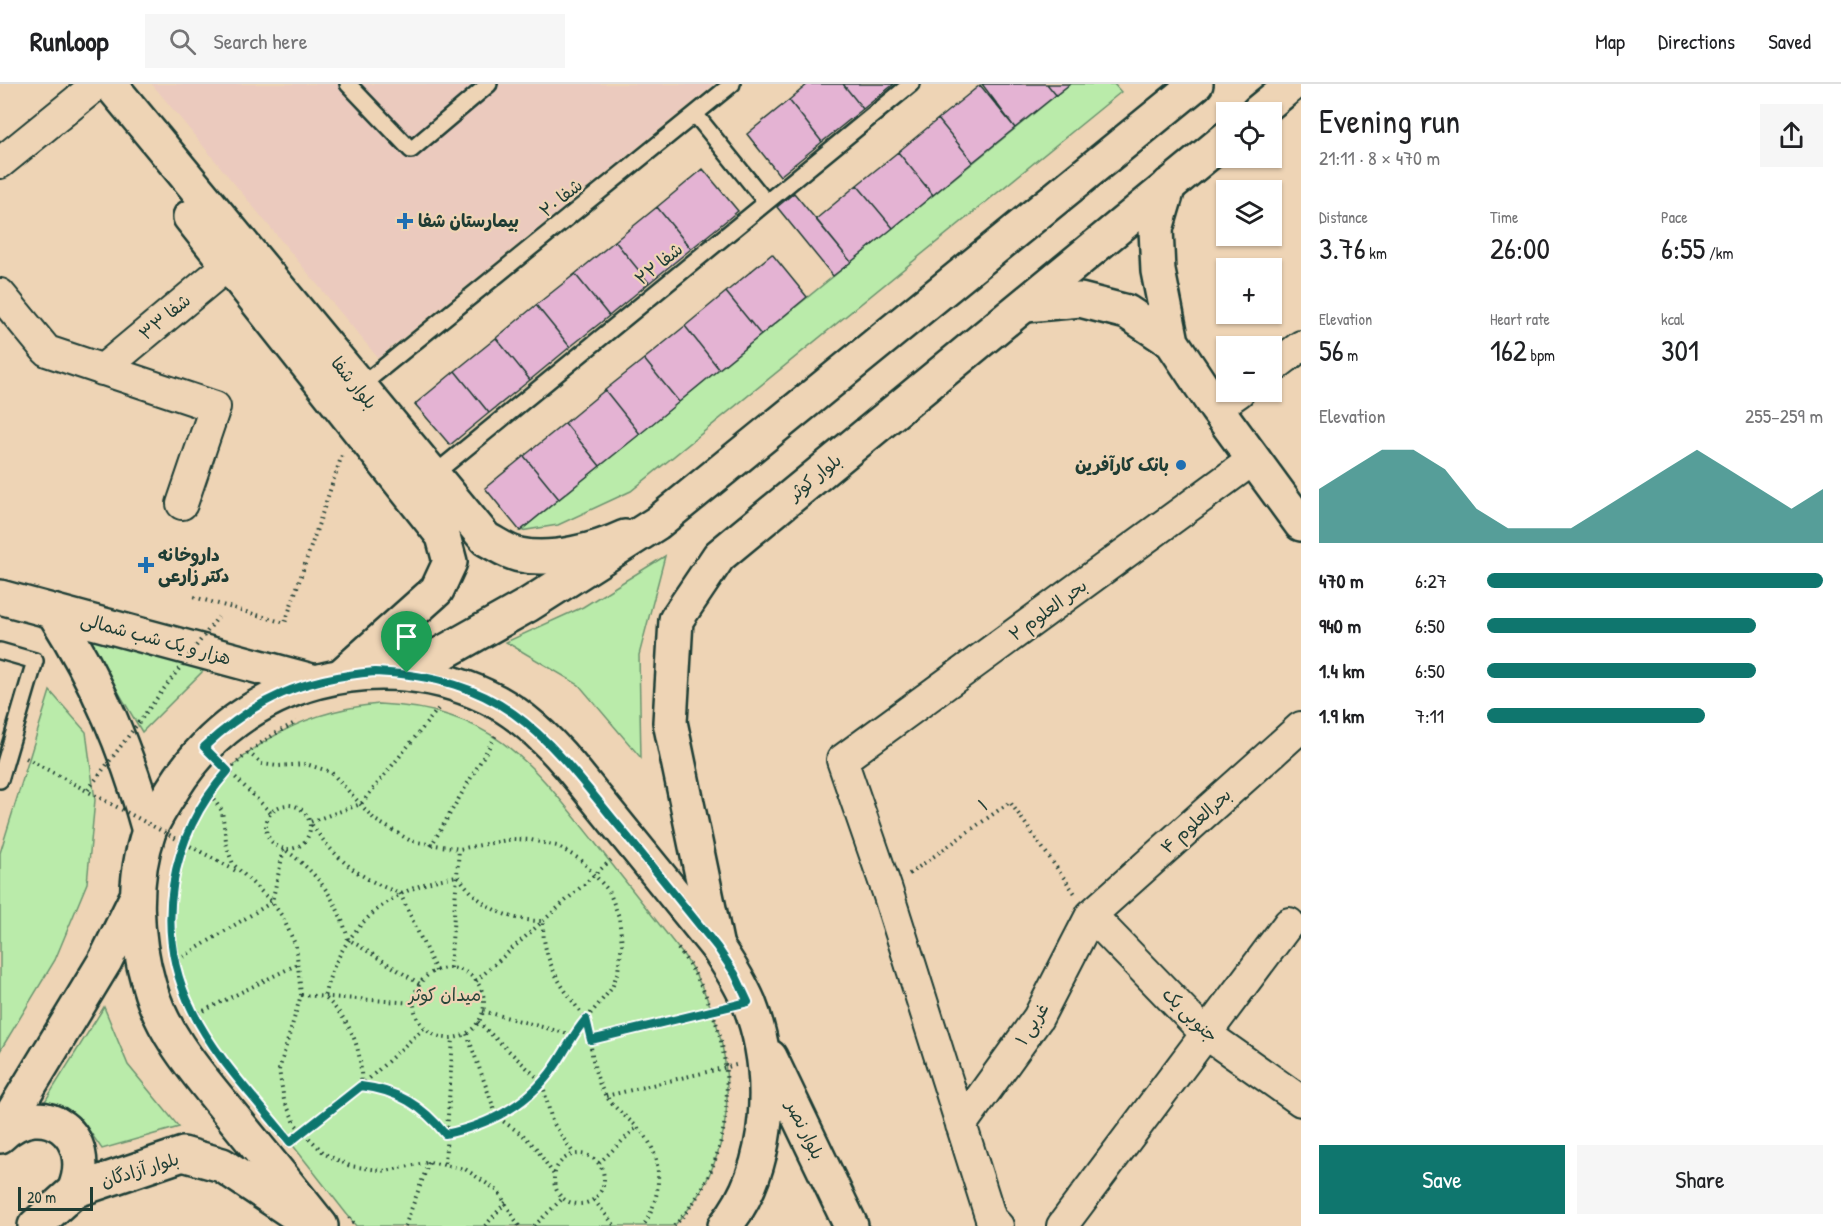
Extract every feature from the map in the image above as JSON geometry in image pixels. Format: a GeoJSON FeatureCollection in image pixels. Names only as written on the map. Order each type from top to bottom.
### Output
{"type":"FeatureCollection","features":[{"type":"Feature","properties":{"kind":"main road"},"geometry":{"type":"LineString","coordinates":[[1270,102],[1292,84]]}},
{"type":"Feature","properties":{"kind":"main road","name":"بلوار شفا"},"geometry":{"type":"LineString","coordinates":[[95,85],[228,265],[443,536],[450,562],[437,590],[343,675]]}},
{"type":"Feature","properties":{"kind":"main road","name":"بلوار شفا"},"geometry":{"type":"LineString","coordinates":[[95,85],[486,539],[520,555],[557,556],[603,547],[657,523]]}},
{"type":"Feature","properties":{"kind":"main road"},"geometry":{"type":"LineString","coordinates":[[407,673],[528,605],[657,523],[1179,89]]}},
{"type":"Feature","properties":{"kind":"main road","name":"بلوار کوثر"},"geometry":{"type":"LineString","coordinates":[[717,947],[670,722],[676,620],[719,556],[1216,147]]}},
{"type":"Feature","properties":{"kind":"main road"},"geometry":{"type":"LineString","coordinates":[[1169,185],[1156,229],[1158,271],[1172,342]]}},
{"type":"Feature","properties":{"kind":"main road"},"geometry":{"type":"LineString","coordinates":[[1026,305],[1080,300],[1126,312],[1172,342],[1216,388]]}},
{"type":"Feature","properties":{"kind":"main road"},"geometry":{"type":"LineString","coordinates":[[1229,402],[1254,459],[1301,524]]}},
{"type":"Feature","properties":{"kind":"main road","name":"هزار و یک شب شمالی"},"geometry":{"type":"LineString","coordinates":[[0,597],[312,681]]}},
{"type":"Feature","properties":{"kind":"main road"},"geometry":{"type":"LineString","coordinates":[[53,611],[83,660],[111,715],[133,772],[149,831]]}},
{"type":"Feature","properties":{"kind":"main road"},"geometry":{"type":"LineString","coordinates":[[331,1217],[285,1147],[196,1072],[184,1018],[138,925],[138,893],[149,831],[182,774],[204,747],[226,726],[281,692],[312,681],[375,672],[407,673],[498,726],[549,741],[614,851],[717,947],[735,974],[748,1002],[761,1046],[766,1097],[756,1161],[745,1191],[724,1226]]}},
{"type":"Feature","properties":{"kind":"main road"},"geometry":{"type":"LineString","coordinates":[[0,1135],[105,961],[138,893]]}},
{"type":"Feature","properties":{"kind":"main road","name":"بلوار نصر"},"geometry":{"type":"LineString","coordinates":[[761,1046],[851,1226]]}},
{"type":"Feature","properties":{"kind":"main road"},"geometry":{"type":"LineString","coordinates":[[0,1135],[10,1126],[27,1119],[45,1120],[62,1126],[74,1139],[81,1156],[81,1174],[74,1191]]}},
{"type":"Feature","properties":{"kind":"main road","name":"بلوار آزادگان"},"geometry":{"type":"LineString","coordinates":[[34,1226],[74,1191],[183,1154],[222,1166],[313,1226]]}},
{"type":"Feature","properties":{"kind":"street"},"geometry":{"type":"LineString","coordinates":[[0,163],[95,85]]}},
{"type":"Feature","properties":{"kind":"street","name":"شفا ۳۳"},"geometry":{"type":"LineString","coordinates":[[102,369],[228,265]]}},
{"type":"Feature","properties":{"kind":"street"},"geometry":{"type":"LineString","coordinates":[[3,308],[47,351],[215,408],[182,504]]}},
{"type":"Feature","properties":{"kind":"street"},"geometry":{"type":"LineString","coordinates":[[1282,360],[1301,346]]}},
{"type":"Feature","properties":{"kind":"street","name":"بحر العلوم ۲"},"geometry":{"type":"LineString","coordinates":[[888,890],[842,760],[1254,459]]}},
{"type":"Feature","properties":{"kind":"street","name":"بحرالعلوم ۴"},"geometry":{"type":"LineString","coordinates":[[1090,915],[1301,727]]}},
{"type":"Feature","properties":{"kind":"street"},"geometry":{"type":"LineString","coordinates":[[888,890],[991,1219],[998,1226]]}},
{"type":"Feature","properties":{"kind":"street","name":"جنوبی یک"},"geometry":{"type":"LineString","coordinates":[[1090,915],[1206,1034],[1301,1101]]}},
{"type":"Feature","properties":{"kind":"street","name":"غربی ۱"},"geometry":{"type":"LineString","coordinates":[[961,1125],[1038,1018],[1090,915]]}},
{"type":"Feature","properties":{"kind":"street"},"geometry":{"type":"LineString","coordinates":[[1062,1226],[1289,923]]}},
{"type":"Feature","properties":{"kind":"lane"},"geometry":{"type":"LineString","coordinates":[[348,84],[411,150],[489,84]]}},
{"type":"Feature","properties":{"kind":"lane","name":"شفا ۲۰"},"geometry":{"type":"LineString","coordinates":[[358,388],[732,84]]}},
{"type":"Feature","properties":{"kind":"lane","name":"شفا ۲۲"},"geometry":{"type":"LineString","coordinates":[[432,476],[911,84]]}},
{"type":"Feature","properties":{"kind":"lane"},"geometry":{"type":"LineString","coordinates":[[695,114],[766,202]]}},
{"type":"Feature","properties":{"kind":"lane"},"geometry":{"type":"LineString","coordinates":[[0,651],[35,662],[0,780]]}},
{"type":"Feature","properties":{"kind":"path"},"geometry":{"type":"LineString","coordinates":[[194,597],[285,623],[353,423]]}},
{"type":"Feature","properties":{"kind":"path"},"geometry":{"type":"LineString","coordinates":[[87,791],[218,617]]}},
{"type":"Feature","properties":{"kind":"path"},"geometry":{"type":"LineString","coordinates":[[310,822],[361,804],[437,711],[452,699]]}},
{"type":"Feature","properties":{"kind":"path"},"geometry":{"type":"LineString","coordinates":[[426,709],[437,711],[452,699]]}},
{"type":"Feature","properties":{"kind":"path"},"geometry":{"type":"LineString","coordinates":[[175,962],[170,927],[175,871],[183,844],[210,794],[228,771],[248,752],[271,736],[305,719]]}},
{"type":"Feature","properties":{"kind":"path"},"geometry":{"type":"LineString","coordinates":[[498,726],[503,742]]}},
{"type":"Feature","properties":{"kind":"path"},"geometry":{"type":"LineString","coordinates":[[431,846],[498,726]]}},
{"type":"Feature","properties":{"kind":"path"},"geometry":{"type":"LineString","coordinates":[[204,747],[271,813]]}},
{"type":"Feature","properties":{"kind":"path"},"geometry":{"type":"LineString","coordinates":[[9,749],[242,874]]}},
{"type":"Feature","properties":{"kind":"path"},"geometry":{"type":"LineString","coordinates":[[248,752],[262,764],[278,766],[306,764],[331,772],[375,820],[411,841],[459,849],[513,839],[544,842],[570,853],[596,873],[615,903],[622,944],[618,971],[612,988],[572,1035],[564,1052],[542,1082],[513,1107],[497,1117],[445,1134]]}},
{"type":"Feature","properties":{"kind":"path"},"geometry":{"type":"LineString","coordinates":[[210,794],[222,811],[230,857],[242,874],[272,902],[290,931],[300,963],[301,995],[279,1070],[284,1100],[302,1133],[325,1154],[363,1170],[386,1171],[429,1162],[445,1163],[477,1175],[498,1191],[507,1202],[519,1226]]}},
{"type":"Feature","properties":{"kind":"path","name":"۱"},"geometry":{"type":"LineString","coordinates":[[888,890],[1010,802],[1090,915]]}},
{"type":"Feature","properties":{"kind":"path"},"geometry":{"type":"LineString","coordinates":[[420,984],[348,939],[344,920],[326,887],[300,860],[276,846],[266,830],[271,813],[288,805],[306,813],[330,849],[354,872],[400,893],[436,971]]}},
{"type":"Feature","properties":{"kind":"path"},"geometry":{"type":"LineString","coordinates":[[284,849],[302,845],[308,839],[310,822]]}},
{"type":"Feature","properties":{"kind":"path"},"geometry":{"type":"LineString","coordinates":[[162,975],[175,962],[272,902],[284,849]]}},
{"type":"Feature","properties":{"kind":"path"},"geometry":{"type":"LineString","coordinates":[[450,968],[459,849]]}},
{"type":"Feature","properties":{"kind":"path"},"geometry":{"type":"LineString","coordinates":[[614,851],[616,870]]}},
{"type":"Feature","properties":{"kind":"path"},"geometry":{"type":"LineString","coordinates":[[476,981],[596,873],[614,851]]}},
{"type":"Feature","properties":{"kind":"path"},"geometry":{"type":"LineString","coordinates":[[324,997],[333,966],[348,939],[372,913],[400,893],[419,885],[458,876]]}},
{"type":"Feature","properties":{"kind":"path"},"geometry":{"type":"LineString","coordinates":[[458,876],[476,898],[488,907],[514,918],[543,921]]}},
{"type":"Feature","properties":{"kind":"path"},"geometry":{"type":"LineString","coordinates":[[543,921],[544,946],[551,969],[586,1019],[596,1075],[616,1111],[637,1127],[648,1141],[658,1171],[655,1201],[643,1226]]}},
{"type":"Feature","properties":{"kind":"path"},"geometry":{"type":"LineString","coordinates":[[671,940],[700,981],[714,1011],[727,1068],[726,1118],[719,1145],[696,1197],[674,1226]]}},
{"type":"Feature","properties":{"kind":"path"},"geometry":{"type":"LineString","coordinates":[[162,975],[175,962]]}},
{"type":"Feature","properties":{"kind":"path"},"geometry":{"type":"LineString","coordinates":[[184,1018],[300,963]]}},
{"type":"Feature","properties":{"kind":"path"},"geometry":{"type":"LineString","coordinates":[[450,968],[460,970],[476,981],[484,1000],[483,1011],[478,1022],[466,1034],[453,1038],[432,1034],[424,1028],[415,1012],[414,1003],[420,984],[436,971],[450,968]]}},
{"type":"Feature","properties":{"kind":"path"},"geometry":{"type":"LineString","coordinates":[[301,995],[414,1003]]}},
{"type":"Feature","properties":{"kind":"path"},"geometry":{"type":"LineString","coordinates":[[324,997],[342,1015],[354,1036],[361,1061],[361,1086]]}},
{"type":"Feature","properties":{"kind":"path"},"geometry":{"type":"LineString","coordinates":[[591,1040],[748,1002]]}},
{"type":"Feature","properties":{"kind":"path"},"geometry":{"type":"LineString","coordinates":[[483,1011],[572,1035]]}},
{"type":"Feature","properties":{"kind":"path"},"geometry":{"type":"LineString","coordinates":[[184,1018],[200,1024]]}},
{"type":"Feature","properties":{"kind":"path"},"geometry":{"type":"LineString","coordinates":[[478,1022],[542,1082],[552,1121],[574,1154]]}},
{"type":"Feature","properties":{"kind":"path"},"geometry":{"type":"LineString","coordinates":[[285,1147],[361,1086],[424,1028]]}},
{"type":"Feature","properties":{"kind":"path"},"geometry":{"type":"LineString","coordinates":[[466,1034],[497,1117],[530,1142],[554,1176]]}},
{"type":"Feature","properties":{"kind":"path"},"geometry":{"type":"LineString","coordinates":[[445,1163],[445,1134],[453,1038]]}},
{"type":"Feature","properties":{"kind":"path"},"geometry":{"type":"LineString","coordinates":[[606,1096],[727,1068],[761,1046]]}},
{"type":"Feature","properties":{"kind":"path"},"geometry":{"type":"LineString","coordinates":[[361,1086],[389,1091],[415,1104],[445,1134]]}},
{"type":"Feature","properties":{"kind":"path"},"geometry":{"type":"LineString","coordinates":[[599,1163],[637,1127]]}},
{"type":"Feature","properties":{"kind":"path"},"geometry":{"type":"LineString","coordinates":[[574,1154],[588,1155],[599,1163],[604,1178],[603,1186],[594,1200],[578,1204],[563,1198],[554,1184],[554,1176],[561,1162],[574,1154]]}},
{"type":"Feature","properties":{"kind":"path"},"geometry":{"type":"LineString","coordinates":[[405,1226],[429,1162]]}},
{"type":"Feature","properties":{"kind":"path"},"geometry":{"type":"LineString","coordinates":[[534,1226],[563,1198]]}},
{"type":"Feature","properties":{"kind":"path"},"geometry":{"type":"LineString","coordinates":[[594,1200],[615,1226]]}},
{"type":"Feature","properties":{"kind":"path"},"geometry":{"type":"LineString","coordinates":[[485,1226],[507,1202]]}},
{"type":"Feature","properties":{"kind":"path"},"geometry":{"type":"LineString","coordinates":[[331,1217],[356,1226]]}},
{"type":"Feature","properties":{"kind":"shaded area","name":"بیمارستان شفا"},"geometry":{"type":"Polygon","coordinates":[[[152,84],[715,84],[378,358],[152,84]]]}},
{"type":"Feature","properties":{"kind":"green space"},"geometry":{"type":"Polygon","coordinates":[[[1070,84],[1114,84],[1121,92],[631,491],[558,525],[520,531],[1070,84]]]}},
{"type":"Feature","properties":{"kind":"green space"},"geometry":{"type":"Polygon","coordinates":[[[665,556],[639,655],[641,758],[579,685],[506,642],[583,607],[665,556]]]}},
{"type":"Feature","properties":{"kind":"green space"},"geometry":{"type":"Polygon","coordinates":[[[78,624],[207,667],[142,732],[78,624]]]}},
{"type":"Feature","properties":{"kind":"green space"},"geometry":{"type":"Polygon","coordinates":[[[50,691],[86,732],[95,800],[87,883],[55,960],[0,1051],[0,853],[50,691]]]}},
{"type":"Feature","properties":{"kind":"green space","name":"میدان کوثر"},"geometry":{"type":"Polygon","coordinates":[[[379,704],[417,708],[450,716],[478,728],[503,743],[526,762],[569,810],[685,957],[703,989],[716,1023],[724,1059],[727,1094],[724,1129],[714,1164],[698,1196],[674,1226],[356,1226],[205,1033],[180,976],[171,920],[176,866],[194,818],[225,775],[266,740],[318,716],[379,704]]]}},
{"type":"Feature","properties":{"kind":"green space"},"geometry":{"type":"Polygon","coordinates":[[[104,1007],[128,1065],[179,1127],[102,1149],[81,1119],[42,1106],[104,1007]]]}},
{"type":"Feature","properties":{"kind":"building"},"geometry":{"type":"Polygon","coordinates":[[[808,84],[843,84],[863,109],[822,142],[789,100],[808,84]]]}},
{"type":"Feature","properties":{"kind":"building"},"geometry":{"type":"Polygon","coordinates":[[[843,84],[894,84],[863,109],[843,84]]]}},
{"type":"Feature","properties":{"kind":"building"},"geometry":{"type":"Polygon","coordinates":[[[982,84],[1047,84],[1056,95],[1015,128],[982,84]]]}},
{"type":"Feature","properties":{"kind":"building"},"geometry":{"type":"Polygon","coordinates":[[[1047,84],[1070,84],[1056,95],[1047,84]]]}},
{"type":"Feature","properties":{"kind":"building"},"geometry":{"type":"Polygon","coordinates":[[[980,85],[1015,128],[973,162],[938,119],[980,85]]]}},
{"type":"Feature","properties":{"kind":"building"},"geometry":{"type":"Polygon","coordinates":[[[789,100],[822,142],[780,176],[747,134],[789,100]]]}},
{"type":"Feature","properties":{"kind":"building"},"geometry":{"type":"Polygon","coordinates":[[[938,119],[973,162],[933,195],[898,152],[938,119]]]}},
{"type":"Feature","properties":{"kind":"building"},"geometry":{"type":"Polygon","coordinates":[[[898,152],[933,195],[893,228],[857,185],[898,152]]]}},
{"type":"Feature","properties":{"kind":"building"},"geometry":{"type":"Polygon","coordinates":[[[703,169],[738,211],[691,249],[657,207],[703,169]]]}},
{"type":"Feature","properties":{"kind":"building"},"geometry":{"type":"Polygon","coordinates":[[[857,185],[893,228],[851,262],[816,219],[857,185]]]}},
{"type":"Feature","properties":{"kind":"building"},"geometry":{"type":"Polygon","coordinates":[[[794,193],[851,262],[833,276],[777,207],[794,193]]]}},
{"type":"Feature","properties":{"kind":"building"},"geometry":{"type":"Polygon","coordinates":[[[657,207],[691,249],[649,283],[615,241],[657,207]]]}},
{"type":"Feature","properties":{"kind":"building"},"geometry":{"type":"Polygon","coordinates":[[[615,241],[649,283],[609,316],[575,274],[615,241]]]}},
{"type":"Feature","properties":{"kind":"building"},"geometry":{"type":"Polygon","coordinates":[[[772,254],[807,297],[761,335],[726,292],[772,254]]]}},
{"type":"Feature","properties":{"kind":"building"},"geometry":{"type":"Polygon","coordinates":[[[575,274],[609,316],[570,347],[536,305],[575,274]]]}},
{"type":"Feature","properties":{"kind":"building"},"geometry":{"type":"Polygon","coordinates":[[[726,292],[761,335],[719,369],[685,326],[726,292]]]}},
{"type":"Feature","properties":{"kind":"building"},"geometry":{"type":"Polygon","coordinates":[[[536,305],[570,347],[530,380],[496,338],[536,305]]]}},
{"type":"Feature","properties":{"kind":"building"},"geometry":{"type":"Polygon","coordinates":[[[685,326],[719,369],[679,402],[644,359],[685,326]]]}},
{"type":"Feature","properties":{"kind":"building"},"geometry":{"type":"Polygon","coordinates":[[[496,338],[530,380],[489,413],[455,371],[496,338]]]}},
{"type":"Feature","properties":{"kind":"building"},"geometry":{"type":"Polygon","coordinates":[[[644,359],[679,402],[640,434],[605,390],[644,359]]]}},
{"type":"Feature","properties":{"kind":"building"},"geometry":{"type":"Polygon","coordinates":[[[455,371],[489,413],[450,445],[415,404],[455,371]]]}},
{"type":"Feature","properties":{"kind":"building"},"geometry":{"type":"Polygon","coordinates":[[[605,390],[640,434],[600,466],[565,423],[605,390]]]}},
{"type":"Feature","properties":{"kind":"building"},"geometry":{"type":"Polygon","coordinates":[[[565,423],[600,466],[559,499],[524,456],[565,423]]]}},
{"type":"Feature","properties":{"kind":"building"},"geometry":{"type":"Polygon","coordinates":[[[524,456],[559,499],[520,531],[485,488],[524,456]]]}},
{"type":"Feature","properties":{"kind":"place","name":"بیمارستان شفا"},"geometry":{"type":"Point","coordinates":[405,221]}},
{"type":"Feature","properties":{"kind":"place","name":"بانک کارآفرین"},"geometry":{"type":"Point","coordinates":[1181,465]}},
{"type":"Feature","properties":{"kind":"place","name":"داروخانه دکتر زارعی"},"geometry":{"type":"Point","coordinates":[146,565]}},
{"type":"Feature","properties":{"kind":"route"},"geometry":{"type":"LineString","coordinates":[[375,672],[407,673],[439,679],[469,689],[525,720],[549,741],[717,947],[735,974],[748,1002],[591,1040],[586,1019],[572,1035],[554,1067],[528,1095],[497,1117],[463,1130],[445,1134],[415,1104],[389,1091],[361,1086],[290,1142],[205,1033],[191,1009],[180,982],[174,955],[170,927],[175,871],[183,844],[195,818],[228,771],[204,747],[226,726],[281,692],[312,681],[343,675],[375,672]]}}]}
